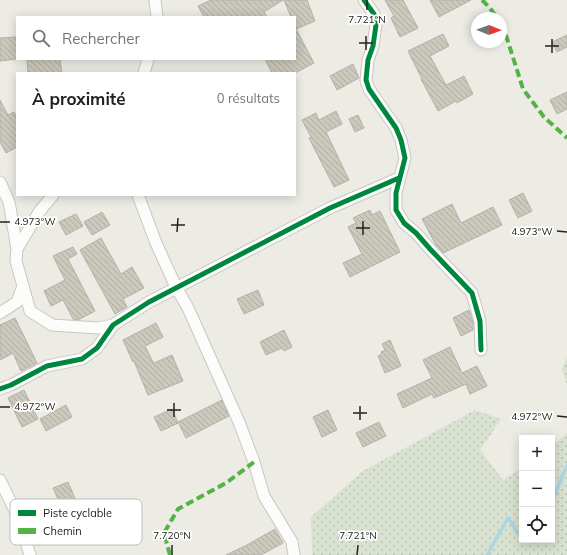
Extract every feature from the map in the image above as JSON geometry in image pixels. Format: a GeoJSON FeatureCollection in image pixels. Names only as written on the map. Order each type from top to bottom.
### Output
{"type":"FeatureCollection","features":[{"type":"Feature","properties":{"kind":"street"},"geometry":{"type":"LineString","coordinates":[[156,0],[157,16]]}},
{"type":"Feature","properties":{"kind":"street"},"geometry":{"type":"LineString","coordinates":[[364,0],[374,14],[376,25],[373,46],[368,60],[366,80],[369,89],[396,128],[401,140],[405,158],[396,193],[396,210],[404,223],[416,233],[472,293],[480,321],[481,350]]}},
{"type":"Feature","properties":{"kind":"street"},"geometry":{"type":"LineString","coordinates":[[144,72],[148,60]]}},
{"type":"Feature","properties":{"kind":"street"},"geometry":{"type":"LineString","coordinates":[[0,389],[12,385],[47,366],[82,359],[97,348],[114,325],[149,302],[330,208],[399,178]]}},
{"type":"Feature","properties":{"kind":"street"},"geometry":{"type":"LineString","coordinates":[[0,182],[9,202],[17,249],[16,262],[30,311],[52,325],[98,328],[114,325]]}},
{"type":"Feature","properties":{"kind":"street"},"geometry":{"type":"LineString","coordinates":[[17,249],[39,212],[52,196]]}},
{"type":"Feature","properties":{"kind":"street"},"geometry":{"type":"LineString","coordinates":[[138,196],[156,243],[176,287],[188,308],[239,422],[254,462],[264,496],[292,542],[294,555]]}},
{"type":"Feature","properties":{"kind":"street"},"geometry":{"type":"LineString","coordinates":[[0,314],[17,302],[23,286]]}},
{"type":"Feature","properties":{"kind":"street"},"geometry":{"type":"LineString","coordinates":[[0,480],[10,501]]}},
{"type":"Feature","properties":{"kind":"street"},"geometry":{"type":"LineString","coordinates":[[27,545],[30,555]]}},
{"type":"Feature","properties":{"kind":"green space"},"geometry":{"type":"Polygon","coordinates":[[[567,358],[567,385],[562,369],[567,358]]]}},
{"type":"Feature","properties":{"kind":"green space"},"geometry":{"type":"Polygon","coordinates":[[[475,410],[501,419],[480,450],[503,480],[519,470],[519,543],[555,543],[555,443],[567,433],[567,555],[312,555],[311,517],[363,471],[475,410]]]}},
{"type":"Feature","properties":{"kind":"building"},"geometry":{"type":"Polygon","coordinates":[[[211,0],[283,0],[264,12],[266,16],[203,16],[198,6],[211,0]]]}},
{"type":"Feature","properties":{"kind":"building"},"geometry":{"type":"Polygon","coordinates":[[[284,0],[307,0],[315,21],[296,29],[296,16],[291,16],[284,0]]]}},
{"type":"Feature","properties":{"kind":"building"},"geometry":{"type":"Polygon","coordinates":[[[385,0],[403,0],[418,28],[400,37],[391,18],[394,16],[385,0]]]}},
{"type":"Feature","properties":{"kind":"building"},"geometry":{"type":"Polygon","coordinates":[[[430,0],[471,0],[439,17],[430,0]]]}},
{"type":"Feature","properties":{"kind":"building"},"geometry":{"type":"Polygon","coordinates":[[[296,29],[314,63],[296,72],[272,72],[266,60],[296,60],[296,29]]]}},
{"type":"Feature","properties":{"kind":"building"},"geometry":{"type":"Polygon","coordinates":[[[443,34],[449,46],[430,56],[446,85],[464,76],[473,94],[438,111],[408,51],[443,34]]]}},
{"type":"Feature","properties":{"kind":"building"},"geometry":{"type":"Polygon","coordinates":[[[567,35],[567,47],[557,52],[552,42],[567,35]]]}},
{"type":"Feature","properties":{"kind":"building"},"geometry":{"type":"Polygon","coordinates":[[[16,37],[16,59],[0,61],[0,38],[16,37]]]}},
{"type":"Feature","properties":{"kind":"building"},"geometry":{"type":"Polygon","coordinates":[[[27,60],[60,60],[62,72],[28,72],[27,60]]]}},
{"type":"Feature","properties":{"kind":"building"},"geometry":{"type":"Polygon","coordinates":[[[353,64],[359,78],[337,90],[330,76],[353,64]]]}},
{"type":"Feature","properties":{"kind":"building"},"geometry":{"type":"Polygon","coordinates":[[[567,92],[567,109],[557,114],[550,100],[567,92]]]}},
{"type":"Feature","properties":{"kind":"building"},"geometry":{"type":"Polygon","coordinates":[[[0,100],[8,115],[14,112],[16,116],[16,148],[6,153],[0,142],[0,100]]]}},
{"type":"Feature","properties":{"kind":"building"},"geometry":{"type":"Polygon","coordinates":[[[336,111],[342,124],[326,132],[349,180],[334,187],[309,138],[311,137],[302,120],[316,113],[319,120],[336,111]]]}},
{"type":"Feature","properties":{"kind":"building"},"geometry":{"type":"Polygon","coordinates":[[[358,115],[364,128],[355,132],[349,119],[358,115]]]}},
{"type":"Feature","properties":{"kind":"building"},"geometry":{"type":"Polygon","coordinates":[[[523,193],[532,211],[518,218],[509,200],[523,193]]]}},
{"type":"Feature","properties":{"kind":"building"},"geometry":{"type":"Polygon","coordinates":[[[452,204],[461,223],[493,207],[502,225],[443,253],[436,245],[422,219],[452,204]]]}},
{"type":"Feature","properties":{"kind":"building"},"geometry":{"type":"Polygon","coordinates":[[[370,210],[372,215],[380,211],[400,252],[350,277],[343,263],[362,254],[348,227],[356,223],[353,218],[370,210]]]}},
{"type":"Feature","properties":{"kind":"building"},"geometry":{"type":"Polygon","coordinates":[[[102,212],[110,225],[92,235],[84,222],[102,212]]]}},
{"type":"Feature","properties":{"kind":"building"},"geometry":{"type":"Polygon","coordinates":[[[76,214],[83,226],[66,235],[59,222],[76,214]]]}},
{"type":"Feature","properties":{"kind":"building"},"geometry":{"type":"Polygon","coordinates":[[[101,238],[121,274],[132,267],[144,288],[123,299],[127,307],[115,314],[80,250],[101,238]]]}},
{"type":"Feature","properties":{"kind":"building"},"geometry":{"type":"Polygon","coordinates":[[[73,247],[77,254],[68,259],[95,311],[78,320],[73,319],[63,300],[51,306],[44,291],[65,280],[53,256],[73,247]]]}},
{"type":"Feature","properties":{"kind":"building"},"geometry":{"type":"Polygon","coordinates":[[[258,290],[264,305],[244,314],[237,299],[258,290]]]}},
{"type":"Feature","properties":{"kind":"building"},"geometry":{"type":"Polygon","coordinates":[[[469,310],[473,322],[473,330],[461,336],[453,318],[469,310]]]}},
{"type":"Feature","properties":{"kind":"building"},"geometry":{"type":"Polygon","coordinates":[[[15,318],[37,363],[21,371],[13,353],[0,360],[0,325],[15,318]]]}},
{"type":"Feature","properties":{"kind":"building"},"geometry":{"type":"Polygon","coordinates":[[[156,323],[163,337],[145,346],[154,363],[172,355],[183,381],[148,395],[134,361],[133,362],[123,340],[156,323]]]}},
{"type":"Feature","properties":{"kind":"building"},"geometry":{"type":"Polygon","coordinates":[[[284,330],[292,347],[284,351],[282,348],[266,355],[260,342],[284,330]]]}},
{"type":"Feature","properties":{"kind":"building"},"geometry":{"type":"Polygon","coordinates":[[[390,340],[401,366],[385,373],[378,356],[385,350],[382,344],[390,340]]]}},
{"type":"Feature","properties":{"kind":"building"},"geometry":{"type":"Polygon","coordinates":[[[450,347],[462,373],[477,366],[487,386],[470,394],[466,384],[434,398],[432,394],[403,408],[397,394],[432,378],[423,360],[450,347]]]}},
{"type":"Feature","properties":{"kind":"building"},"geometry":{"type":"Polygon","coordinates":[[[24,390],[38,419],[22,427],[8,398],[24,390]]]}},
{"type":"Feature","properties":{"kind":"building"},"geometry":{"type":"Polygon","coordinates":[[[222,400],[229,416],[186,438],[178,422],[222,400]]]}},
{"type":"Feature","properties":{"kind":"building"},"geometry":{"type":"Polygon","coordinates":[[[66,405],[72,417],[46,431],[40,419],[66,405]]]}},
{"type":"Feature","properties":{"kind":"building"},"geometry":{"type":"Polygon","coordinates":[[[172,409],[178,423],[161,431],[154,417],[172,409]]]}},
{"type":"Feature","properties":{"kind":"building"},"geometry":{"type":"Polygon","coordinates":[[[328,410],[337,430],[322,437],[313,417],[328,410]]]}},
{"type":"Feature","properties":{"kind":"building"},"geometry":{"type":"Polygon","coordinates":[[[379,422],[386,436],[363,447],[356,433],[379,422]]]}},
{"type":"Feature","properties":{"kind":"building"},"geometry":{"type":"Polygon","coordinates":[[[68,482],[75,499],[58,499],[53,488],[68,482]]]}},
{"type":"Feature","properties":{"kind":"building"},"geometry":{"type":"Polygon","coordinates":[[[275,529],[283,543],[261,555],[226,555],[247,545],[275,529]]]}},
{"type":"Feature","properties":{"kind":"waterway"},"geometry":{"type":"LineString","coordinates":[[555,494],[567,466]]}},
{"type":"Feature","properties":{"kind":"waterway"},"geometry":{"type":"LineString","coordinates":[[487,555],[508,518],[519,534]]}},
{"type":"Feature","properties":{"kind":"marked path"},"geometry":{"type":"LineString","coordinates":[[482,0],[493,12]]}},
{"type":"Feature","properties":{"kind":"marked path"},"geometry":{"type":"LineString","coordinates":[[507,38],[523,89],[544,117],[567,138]]}},
{"type":"Feature","properties":{"kind":"marked path"},"geometry":{"type":"LineString","coordinates":[[170,555],[164,533],[178,509],[226,483],[254,462]]}},
{"type":"Feature","properties":{"kind":"cycle path"},"geometry":{"type":"LineString","coordinates":[[364,0],[374,14],[376,25],[373,46],[368,60],[366,80],[369,89],[396,128],[401,140],[405,158],[396,193],[396,210],[404,223],[416,233],[472,293],[480,321],[481,350]]}},
{"type":"Feature","properties":{"kind":"cycle path"},"geometry":{"type":"LineString","coordinates":[[0,389],[11,385],[47,366],[82,359],[97,348],[113,325],[149,302],[330,208],[399,178]]}}]}
